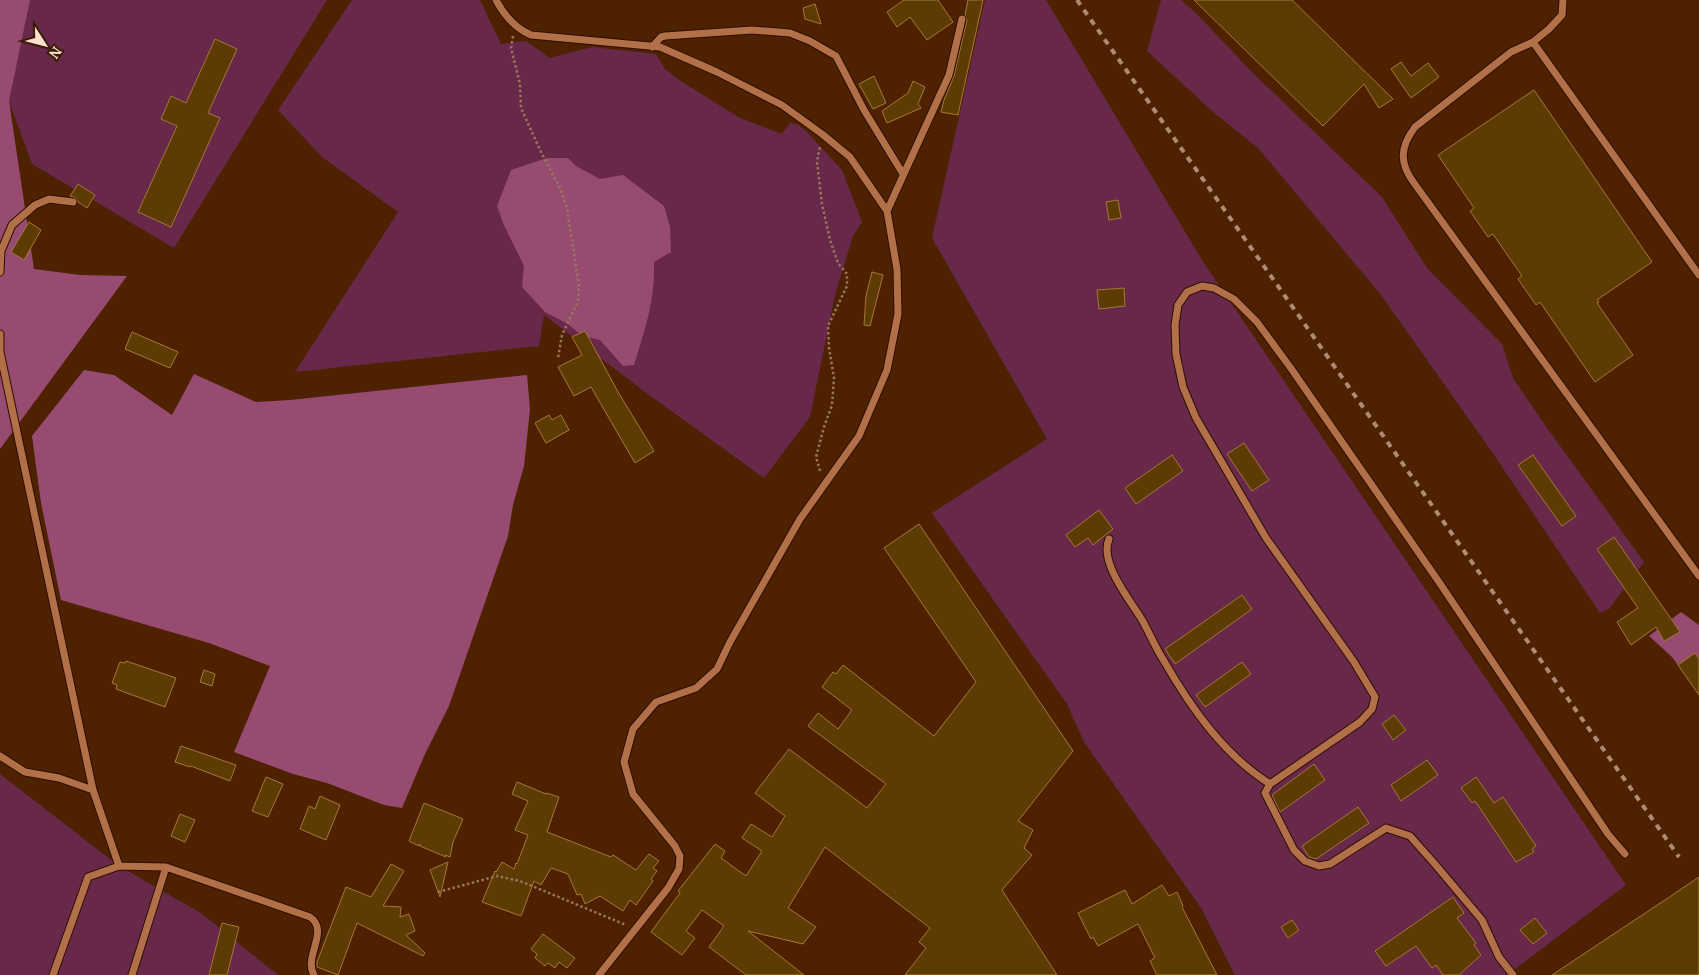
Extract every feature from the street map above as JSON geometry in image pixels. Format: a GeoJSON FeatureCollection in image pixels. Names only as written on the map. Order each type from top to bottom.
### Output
{"type":"FeatureCollection","features":[{"type":"Feature","properties":{"kind":"lane"},"geometry":{"type":"LineString","coordinates":[[496,0],[506,17],[531,35],[660,47],[725,76],[782,105],[850,157],[887,211],[897,269],[898,314],[888,370],[859,436],[800,519],[730,642],[717,669],[696,688],[656,702],[632,729],[624,762],[634,794],[675,846],[680,856],[678,870],[668,888],[598,975]]}},
{"type":"Feature","properties":{"kind":"lane"},"geometry":{"type":"LineString","coordinates":[[1563,0],[1562,15],[1549,29],[1533,42],[1511,52],[1415,127],[1403,149],[1403,161],[1406,173],[1699,576]]}},
{"type":"Feature","properties":{"kind":"lane"},"geometry":{"type":"LineString","coordinates":[[887,211],[949,75],[962,19]]}},
{"type":"Feature","properties":{"kind":"lane"},"geometry":{"type":"LineString","coordinates":[[652,47],[661,37],[665,36],[752,30],[790,33],[810,41],[836,56],[864,110],[903,174]]}},
{"type":"Feature","properties":{"kind":"lane"},"geometry":{"type":"LineString","coordinates":[[1533,42],[1699,275]]}},
{"type":"Feature","properties":{"kind":"lane"},"geometry":{"type":"LineString","coordinates":[[0,272],[2,250],[12,225],[35,205],[49,199],[73,202]]}},
{"type":"Feature","properties":{"kind":"lane"},"geometry":{"type":"LineString","coordinates":[[1513,975],[1499,957],[1482,920],[1410,836],[1386,828],[1330,864],[1319,866],[1305,861],[1294,850],[1265,793],[1270,784],[1360,722],[1372,710],[1374,697],[1354,662],[1266,538],[1196,418],[1183,387],[1176,354],[1175,325],[1178,305],[1187,292],[1202,286],[1214,288],[1234,299],[1257,322],[1439,582],[1608,834],[1625,854]]}},
{"type":"Feature","properties":{"kind":"lane"},"geometry":{"type":"LineString","coordinates":[[0,334],[0,352],[93,790],[119,866]]}},
{"type":"Feature","properties":{"kind":"lane"},"geometry":{"type":"LineString","coordinates":[[1109,539],[1107,544],[1109,560],[1120,587],[1140,617],[1181,690],[1234,757],[1254,774],[1270,784]]}},
{"type":"Feature","properties":{"kind":"lane"},"geometry":{"type":"LineString","coordinates":[[0,756],[25,772],[58,778],[93,790]]}},
{"type":"Feature","properties":{"kind":"lane"},"geometry":{"type":"LineString","coordinates":[[53,975],[88,877],[119,866],[166,867],[310,917],[318,926],[318,935],[310,965],[314,975]]}},
{"type":"Feature","properties":{"kind":"lane"},"geometry":{"type":"LineString","coordinates":[[132,975],[166,867]]}},
{"type":"Feature","properties":{"kind":"path"},"geometry":{"type":"LineString","coordinates":[[514,24],[511,48],[520,84],[521,108],[560,188],[567,208],[579,286],[578,301],[562,335],[558,358]]}},
{"type":"Feature","properties":{"kind":"path"},"geometry":{"type":"LineString","coordinates":[[822,134],[817,162],[822,204],[830,240],[838,263],[847,274],[847,286],[828,326],[829,348],[834,378],[832,405],[816,457],[824,485]]}},
{"type":"Feature","properties":{"kind":"path"},"geometry":{"type":"LineString","coordinates":[[438,892],[497,876],[520,881],[634,929]]}},
{"type":"Feature","properties":{"kind":"shaded area"},"geometry":{"type":"Polygon","coordinates":[[[0,0],[327,0],[174,248],[32,164],[0,77],[0,0]]]}},
{"type":"Feature","properties":{"kind":"shaded area"},"geometry":{"type":"Polygon","coordinates":[[[0,0],[30,0],[9,101],[34,269],[80,275],[127,276],[0,449],[0,0]]]}},
{"type":"Feature","properties":{"kind":"shaded area"},"geometry":{"type":"Polygon","coordinates":[[[352,0],[480,0],[501,44],[526,41],[550,58],[592,47],[656,54],[664,68],[679,80],[740,118],[782,134],[790,123],[798,125],[805,130],[842,170],[862,222],[853,236],[835,295],[810,417],[764,478],[645,392],[544,315],[539,346],[295,372],[398,212],[322,157],[278,110],[352,0]]]}},
{"type":"Feature","properties":{"kind":"shaded area"},"geometry":{"type":"Polygon","coordinates":[[[985,0],[1046,0],[1202,260],[1626,885],[1507,975],[1235,975],[1201,908],[1084,742],[1067,704],[932,513],[1047,439],[932,238],[985,0]]]}},
{"type":"Feature","properties":{"kind":"shaded area"},"geometry":{"type":"Polygon","coordinates":[[[1161,0],[1181,0],[1195,12],[1253,73],[1382,197],[1427,268],[1502,344],[1513,378],[1644,562],[1609,609],[1600,613],[1490,449],[1381,295],[1258,148],[1212,111],[1147,51],[1161,0]]]}},
{"type":"Feature","properties":{"kind":"shaded area"},"geometry":{"type":"Polygon","coordinates":[[[547,158],[568,158],[576,166],[600,179],[623,175],[664,206],[670,227],[671,252],[654,262],[651,303],[634,365],[623,366],[600,340],[581,335],[568,324],[545,312],[522,287],[524,266],[503,223],[497,206],[511,170],[547,158]]]}},
{"type":"Feature","properties":{"kind":"shaded area"},"geometry":{"type":"Polygon","coordinates":[[[84,370],[114,375],[172,415],[194,374],[256,402],[527,375],[530,409],[524,466],[513,505],[508,536],[449,706],[425,754],[402,808],[384,805],[327,783],[293,774],[234,752],[270,666],[209,643],[61,600],[41,503],[32,436],[84,370]]]}},
{"type":"Feature","properties":{"kind":"shaded area"},"geometry":{"type":"Polygon","coordinates":[[[1681,612],[1699,625],[1699,694],[1672,657],[1649,636],[1681,612]]]}},
{"type":"Feature","properties":{"kind":"shaded area"},"geometry":{"type":"Polygon","coordinates":[[[0,774],[119,866],[201,913],[278,975],[0,975],[0,774]]]}},
{"type":"Feature","properties":{"kind":"building"},"geometry":{"type":"Polygon","coordinates":[[[904,0],[938,0],[953,22],[927,40],[910,17],[897,27],[887,12],[904,0]]]}},
{"type":"Feature","properties":{"kind":"building"},"geometry":{"type":"Polygon","coordinates":[[[968,0],[983,0],[958,115],[941,112],[954,76],[967,20],[965,15],[968,0]]]}},
{"type":"Feature","properties":{"kind":"building"},"geometry":{"type":"Polygon","coordinates":[[[1194,0],[1292,0],[1393,99],[1379,108],[1364,84],[1323,126],[1194,0]]]}},
{"type":"Feature","properties":{"kind":"building"},"geometry":{"type":"Polygon","coordinates":[[[815,4],[821,24],[805,19],[803,8],[815,4]]]}},
{"type":"Feature","properties":{"kind":"building"},"geometry":{"type":"Polygon","coordinates":[[[215,39],[237,49],[208,113],[220,118],[171,227],[138,212],[177,126],[161,119],[171,96],[186,103],[215,39]]]}},
{"type":"Feature","properties":{"kind":"building"},"geometry":{"type":"Polygon","coordinates":[[[1401,62],[1411,76],[1428,63],[1439,77],[1411,98],[1391,69],[1401,62]]]}},
{"type":"Feature","properties":{"kind":"building"},"geometry":{"type":"Polygon","coordinates":[[[874,76],[886,103],[873,109],[859,84],[874,76]]]}},
{"type":"Feature","properties":{"kind":"building"},"geometry":{"type":"Polygon","coordinates":[[[913,81],[925,87],[918,104],[921,108],[887,123],[882,111],[908,93],[913,81]]]}},
{"type":"Feature","properties":{"kind":"building"},"geometry":{"type":"Polygon","coordinates":[[[1534,90],[1652,262],[1597,300],[1599,302],[1597,303],[1633,355],[1595,382],[1540,302],[1536,305],[1518,279],[1522,276],[1493,234],[1488,237],[1470,211],[1474,208],[1438,155],[1534,90]]]}},
{"type":"Feature","properties":{"kind":"building"},"geometry":{"type":"Polygon","coordinates":[[[78,184],[95,195],[87,208],[78,202],[76,198],[70,196],[78,184]]]}},
{"type":"Feature","properties":{"kind":"building"},"geometry":{"type":"Polygon","coordinates":[[[1118,200],[1121,218],[1109,220],[1106,202],[1118,200]]]}},
{"type":"Feature","properties":{"kind":"building"},"geometry":{"type":"Polygon","coordinates":[[[29,222],[41,230],[24,260],[11,252],[29,222]]]}},
{"type":"Feature","properties":{"kind":"building"},"geometry":{"type":"Polygon","coordinates":[[[872,272],[883,275],[870,326],[864,325],[866,296],[872,272]]]}},
{"type":"Feature","properties":{"kind":"building"},"geometry":{"type":"Polygon","coordinates":[[[1124,288],[1125,306],[1099,309],[1097,290],[1124,288]]]}},
{"type":"Feature","properties":{"kind":"building"},"geometry":{"type":"Polygon","coordinates":[[[585,331],[618,392],[654,451],[635,463],[591,387],[574,396],[558,367],[582,355],[572,337],[585,331]]]}},
{"type":"Feature","properties":{"kind":"building"},"geometry":{"type":"Polygon","coordinates":[[[132,332],[178,352],[170,368],[125,349],[132,332]]]}},
{"type":"Feature","properties":{"kind":"building"},"geometry":{"type":"Polygon","coordinates":[[[549,415],[552,420],[561,415],[569,430],[546,443],[535,423],[549,415]]]}},
{"type":"Feature","properties":{"kind":"building"},"geometry":{"type":"Polygon","coordinates":[[[1244,443],[1269,480],[1252,491],[1227,454],[1244,443]]]}},
{"type":"Feature","properties":{"kind":"building"},"geometry":{"type":"Polygon","coordinates":[[[1172,455],[1183,471],[1136,504],[1125,488],[1172,455]]]}},
{"type":"Feature","properties":{"kind":"building"},"geometry":{"type":"Polygon","coordinates":[[[1533,455],[1576,516],[1562,526],[1518,465],[1533,455]]]}},
{"type":"Feature","properties":{"kind":"building"},"geometry":{"type":"Polygon","coordinates":[[[1099,510],[1113,529],[1093,545],[1088,538],[1075,547],[1066,535],[1099,510]]]}},
{"type":"Feature","properties":{"kind":"building"},"geometry":{"type":"Polygon","coordinates":[[[919,524],[1073,751],[1018,821],[1033,830],[1024,848],[1032,855],[1002,890],[1057,975],[905,975],[926,948],[919,942],[930,928],[825,847],[788,908],[816,927],[803,944],[748,931],[804,975],[746,975],[709,947],[724,926],[702,910],[686,931],[695,938],[682,955],[651,932],[680,893],[678,891],[715,844],[725,851],[721,858],[746,876],[762,851],[742,838],[751,824],[772,837],[785,816],[755,793],[789,749],[867,808],[886,784],[808,726],[818,713],[838,729],[852,710],[822,687],[833,672],[836,674],[843,665],[934,736],[976,682],[884,548],[919,524]]]}},
{"type":"Feature","properties":{"kind":"building"},"geometry":{"type":"Polygon","coordinates":[[[1614,537],[1680,632],[1664,641],[1656,627],[1631,645],[1617,622],[1638,608],[1597,549],[1614,537]]]}},
{"type":"Feature","properties":{"kind":"building"},"geometry":{"type":"Polygon","coordinates":[[[1242,595],[1252,609],[1175,664],[1165,649],[1242,595]]]}},
{"type":"Feature","properties":{"kind":"building"},"geometry":{"type":"Polygon","coordinates":[[[1695,653],[1699,659],[1699,695],[1678,665],[1695,653]]]}},
{"type":"Feature","properties":{"kind":"building"},"geometry":{"type":"Polygon","coordinates":[[[126,661],[176,678],[165,707],[116,689],[117,685],[112,683],[120,662],[125,663],[126,661]]]}},
{"type":"Feature","properties":{"kind":"building"},"geometry":{"type":"Polygon","coordinates":[[[1242,662],[1251,674],[1205,707],[1196,695],[1242,662]]]}},
{"type":"Feature","properties":{"kind":"building"},"geometry":{"type":"Polygon","coordinates":[[[204,670],[215,674],[212,686],[200,682],[204,670]]]}},
{"type":"Feature","properties":{"kind":"building"},"geometry":{"type":"Polygon","coordinates":[[[1394,715],[1406,730],[1393,740],[1382,724],[1394,715]]]}},
{"type":"Feature","properties":{"kind":"building"},"geometry":{"type":"Polygon","coordinates":[[[181,746],[236,765],[230,781],[175,762],[181,746]]]}},
{"type":"Feature","properties":{"kind":"building"},"geometry":{"type":"Polygon","coordinates":[[[1427,760],[1438,775],[1401,801],[1391,785],[1427,760]]]}},
{"type":"Feature","properties":{"kind":"building"},"geometry":{"type":"Polygon","coordinates":[[[1314,764],[1325,780],[1280,812],[1272,795],[1314,764]]]}},
{"type":"Feature","properties":{"kind":"building"},"geometry":{"type":"Polygon","coordinates":[[[266,777],[283,784],[268,817],[252,811],[266,777]]]}},
{"type":"Feature","properties":{"kind":"building"},"geometry":{"type":"Polygon","coordinates":[[[1476,777],[1494,803],[1503,797],[1536,846],[1532,849],[1534,852],[1516,862],[1475,801],[1472,803],[1461,788],[1476,777]]]}},
{"type":"Feature","properties":{"kind":"building"},"geometry":{"type":"Polygon","coordinates":[[[517,782],[546,794],[559,797],[547,832],[611,857],[613,855],[636,870],[649,854],[659,861],[653,868],[657,871],[651,879],[653,881],[636,905],[630,900],[623,911],[600,896],[585,904],[581,894],[577,895],[568,874],[551,868],[541,885],[534,881],[521,916],[482,902],[495,871],[502,862],[514,869],[528,835],[515,830],[528,801],[512,794],[517,782]]]}},
{"type":"Feature","properties":{"kind":"building"},"geometry":{"type":"Polygon","coordinates":[[[320,796],[340,805],[326,840],[300,829],[309,806],[315,809],[320,796]]]}},
{"type":"Feature","properties":{"kind":"building"},"geometry":{"type":"Polygon","coordinates":[[[424,803],[463,819],[453,842],[450,857],[409,841],[424,803]]]}},
{"type":"Feature","properties":{"kind":"building"},"geometry":{"type":"Polygon","coordinates":[[[1358,807],[1369,823],[1316,859],[1309,857],[1302,846],[1358,807]]]}},
{"type":"Feature","properties":{"kind":"building"},"geometry":{"type":"Polygon","coordinates":[[[180,814],[195,820],[185,842],[171,836],[180,814]]]}},
{"type":"Feature","properties":{"kind":"building"},"geometry":{"type":"Polygon","coordinates":[[[448,862],[440,897],[430,870],[448,862]]]}},
{"type":"Feature","properties":{"kind":"building"},"geometry":{"type":"Polygon","coordinates":[[[391,864],[404,871],[383,906],[401,907],[400,917],[409,914],[415,931],[406,935],[425,953],[423,956],[357,923],[338,975],[317,967],[317,962],[346,887],[371,897],[391,864]]]}},
{"type":"Feature","properties":{"kind":"building"},"geometry":{"type":"Polygon","coordinates":[[[1699,877],[1699,975],[1552,975],[1674,894],[1699,877]]]}},
{"type":"Feature","properties":{"kind":"building"},"geometry":{"type":"Polygon","coordinates":[[[1162,885],[1169,896],[1177,892],[1182,907],[1217,975],[1157,975],[1150,961],[1155,958],[1138,924],[1098,946],[1093,937],[1091,939],[1078,913],[1125,890],[1132,904],[1162,885]]]}},
{"type":"Feature","properties":{"kind":"building"},"geometry":{"type":"Polygon","coordinates":[[[1453,897],[1464,913],[1457,918],[1476,943],[1474,945],[1481,955],[1459,975],[1443,975],[1436,965],[1432,968],[1416,946],[1386,966],[1375,951],[1453,897]]]}},
{"type":"Feature","properties":{"kind":"building"},"geometry":{"type":"Polygon","coordinates":[[[1535,918],[1547,933],[1533,944],[1520,930],[1535,918]]]}},
{"type":"Feature","properties":{"kind":"building"},"geometry":{"type":"Polygon","coordinates":[[[1292,920],[1299,930],[1288,938],[1281,927],[1292,920]]]}},
{"type":"Feature","properties":{"kind":"building"},"geometry":{"type":"Polygon","coordinates":[[[222,923],[239,927],[227,975],[209,975],[222,923]]]}},
{"type":"Feature","properties":{"kind":"building"},"geometry":{"type":"Polygon","coordinates":[[[543,934],[575,958],[567,968],[559,962],[555,968],[548,963],[545,966],[535,958],[537,954],[531,949],[543,934]]]}},
{"type":"Feature","properties":{"kind":"railway"},"geometry":{"type":"LineString","coordinates":[[1077,0],[1679,857]]}}]}
